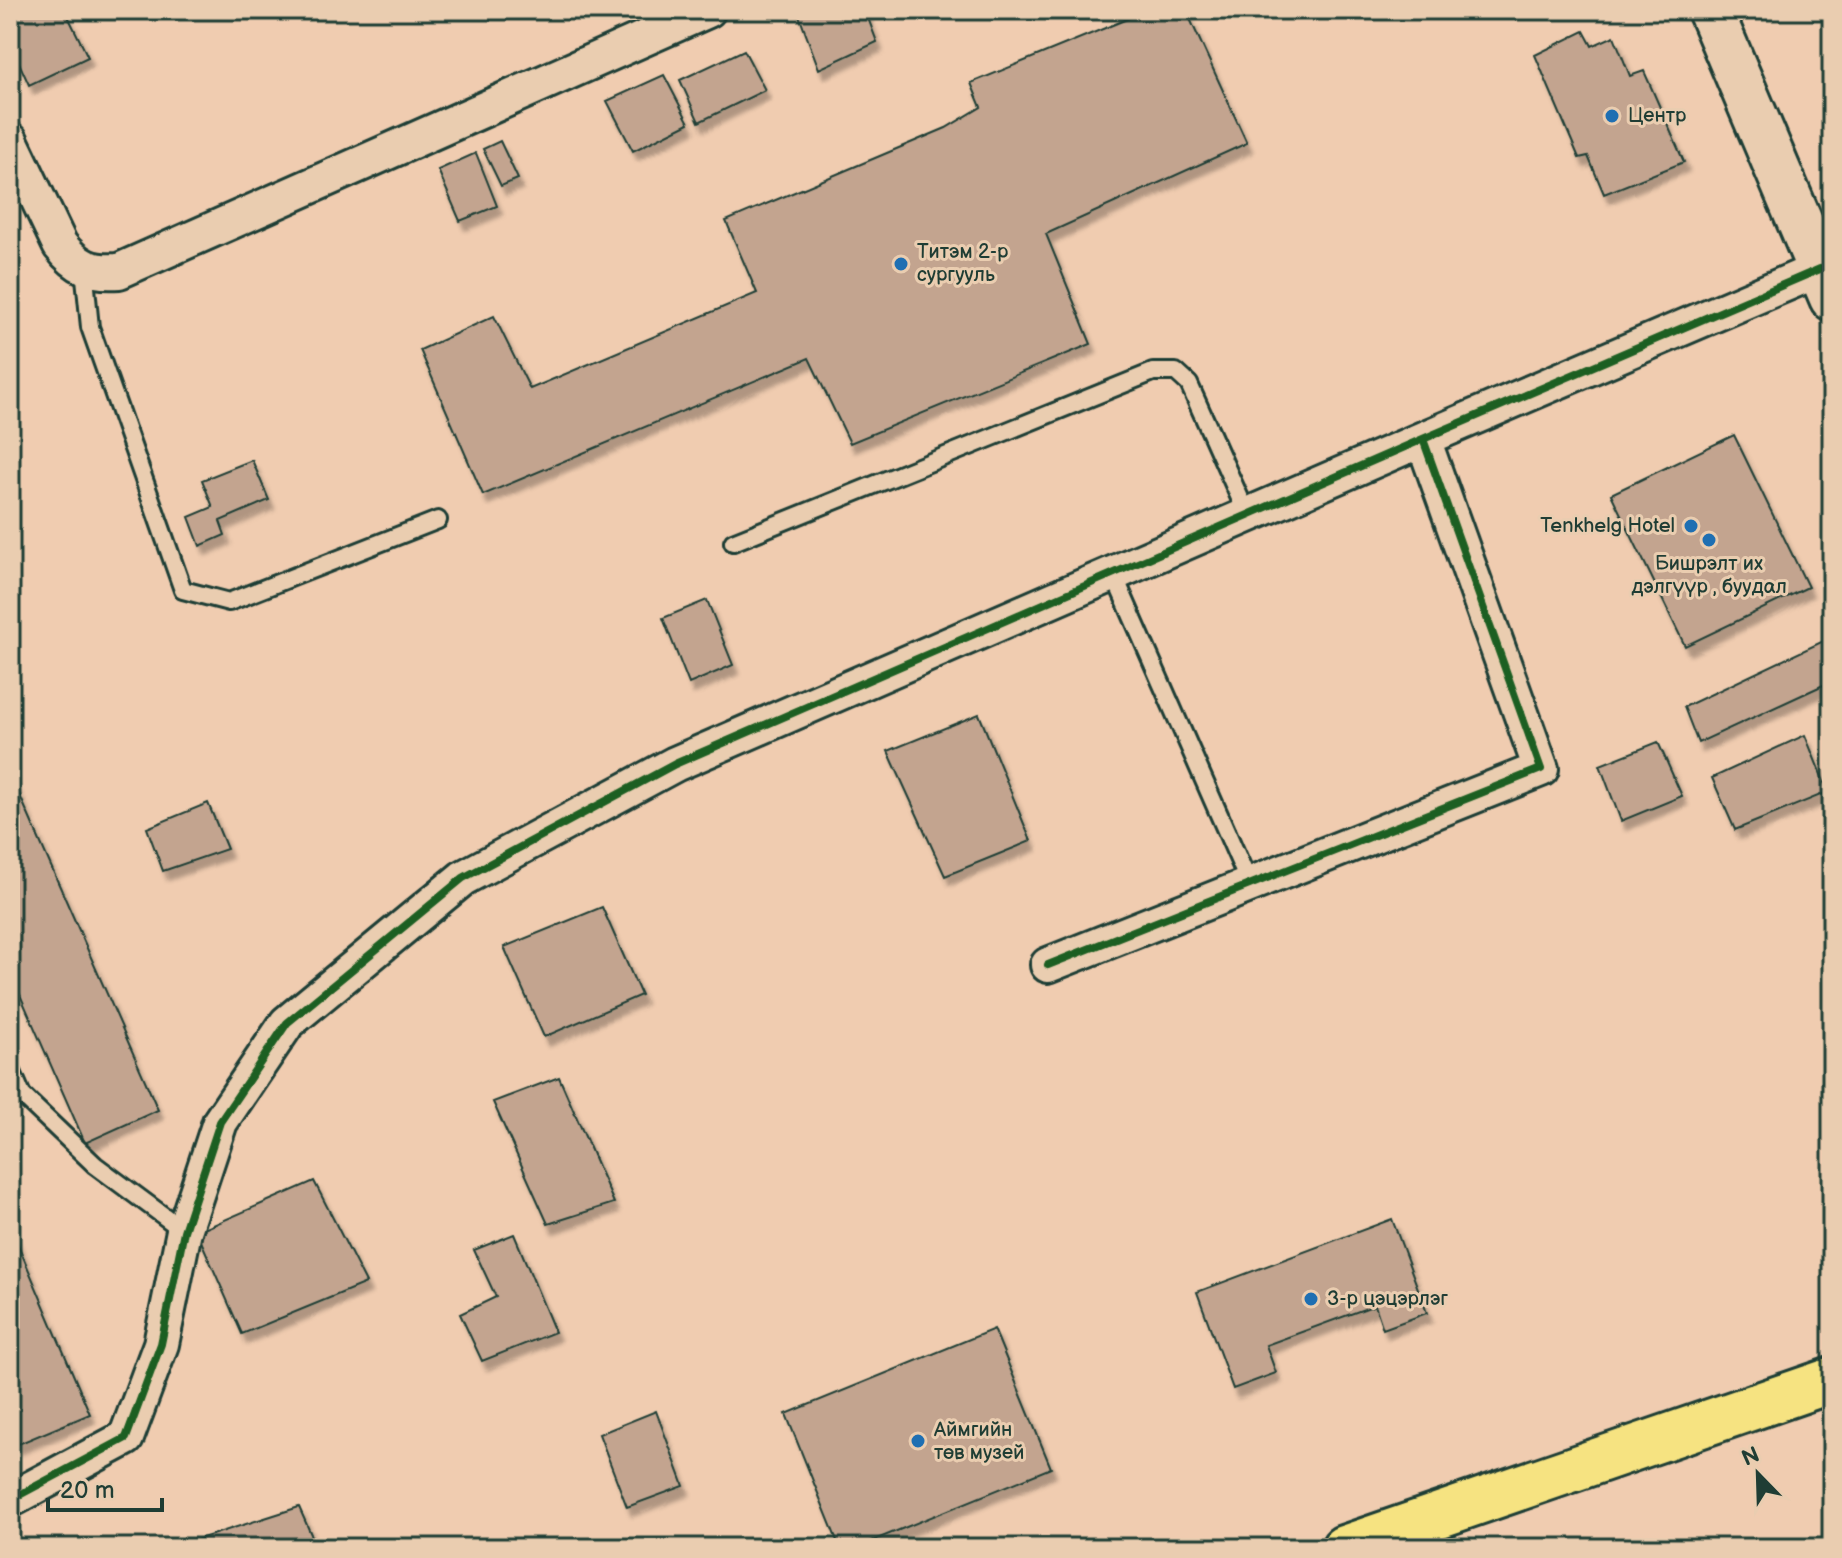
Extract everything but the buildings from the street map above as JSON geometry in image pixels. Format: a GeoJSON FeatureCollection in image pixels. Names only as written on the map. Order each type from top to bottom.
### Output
{"type":"FeatureCollection","features":[{"type":"Feature","properties":{"kind":"highway"},"geometry":{"type":"LineString","coordinates":[[1344,1548],[1832,1380]]}},
{"type":"Feature","properties":{"kind":"main road"},"geometry":{"type":"LineString","coordinates":[[1710,10],[1826,284]]}},
{"type":"Feature","properties":{"kind":"street"},"geometry":{"type":"LineString","coordinates":[[10,140],[60,245],[70,259],[84,268],[102,272],[119,271],[708,10]]}},
{"type":"Feature","properties":{"kind":"street"},"geometry":{"type":"LineString","coordinates":[[10,1500],[126,1438],[161,1344],[184,1231],[220,1122],[287,1023],[463,878],[675,764],[1247,514],[1423,439],[1826,284]]}},
{"type":"Feature","properties":{"kind":"street"},"geometry":{"type":"LineString","coordinates":[[1048,965],[1541,769],[1423,439]]}},
{"type":"Feature","properties":{"kind":"lane"},"geometry":{"type":"LineString","coordinates":[[84,268],[90,327],[183,590],[229,602],[438,520]]}},
{"type":"Feature","properties":{"kind":"lane"},"geometry":{"type":"LineString","coordinates":[[733,542],[1153,372],[1176,372],[1189,384],[1247,514]]}},
{"type":"Feature","properties":{"kind":"lane"},"geometry":{"type":"LineString","coordinates":[[1113,573],[1250,885]]}},
{"type":"Feature","properties":{"kind":"lane"},"geometry":{"type":"LineString","coordinates":[[10,1067],[22,1095],[95,1165],[184,1231]]}},
{"type":"Feature","properties":{"kind":"cycle path"},"geometry":{"type":"LineString","coordinates":[[10,1500],[126,1438],[161,1344],[184,1231],[220,1122],[287,1023],[463,878],[675,764],[1820,269]]}},
{"type":"Feature","properties":{"kind":"cycle path"},"geometry":{"type":"LineString","coordinates":[[1048,965],[1541,769],[1423,439]]}},
{"type":"Feature","properties":{"kind":"place","name":"Центр"},"geometry":{"type":"Point","coordinates":[1612,116]}},
{"type":"Feature","properties":{"kind":"place","name":"Титэм 2-р сургууль"},"geometry":{"type":"Point","coordinates":[901,264]}},
{"type":"Feature","properties":{"kind":"place","name":"Tenkhelg Hotel"},"geometry":{"type":"Point","coordinates":[1691,526]}},
{"type":"Feature","properties":{"kind":"place","name":"Бишрэлт их дэлгүүр , буудал"},"geometry":{"type":"Point","coordinates":[1709,540]}},
{"type":"Feature","properties":{"kind":"place","name":"3-р цэцэрлэг"},"geometry":{"type":"Point","coordinates":[1311,1299]}},
{"type":"Feature","properties":{"kind":"place","name":"Аймгийн төв музей"},"geometry":{"type":"Point","coordinates":[918,1441]}}]}
